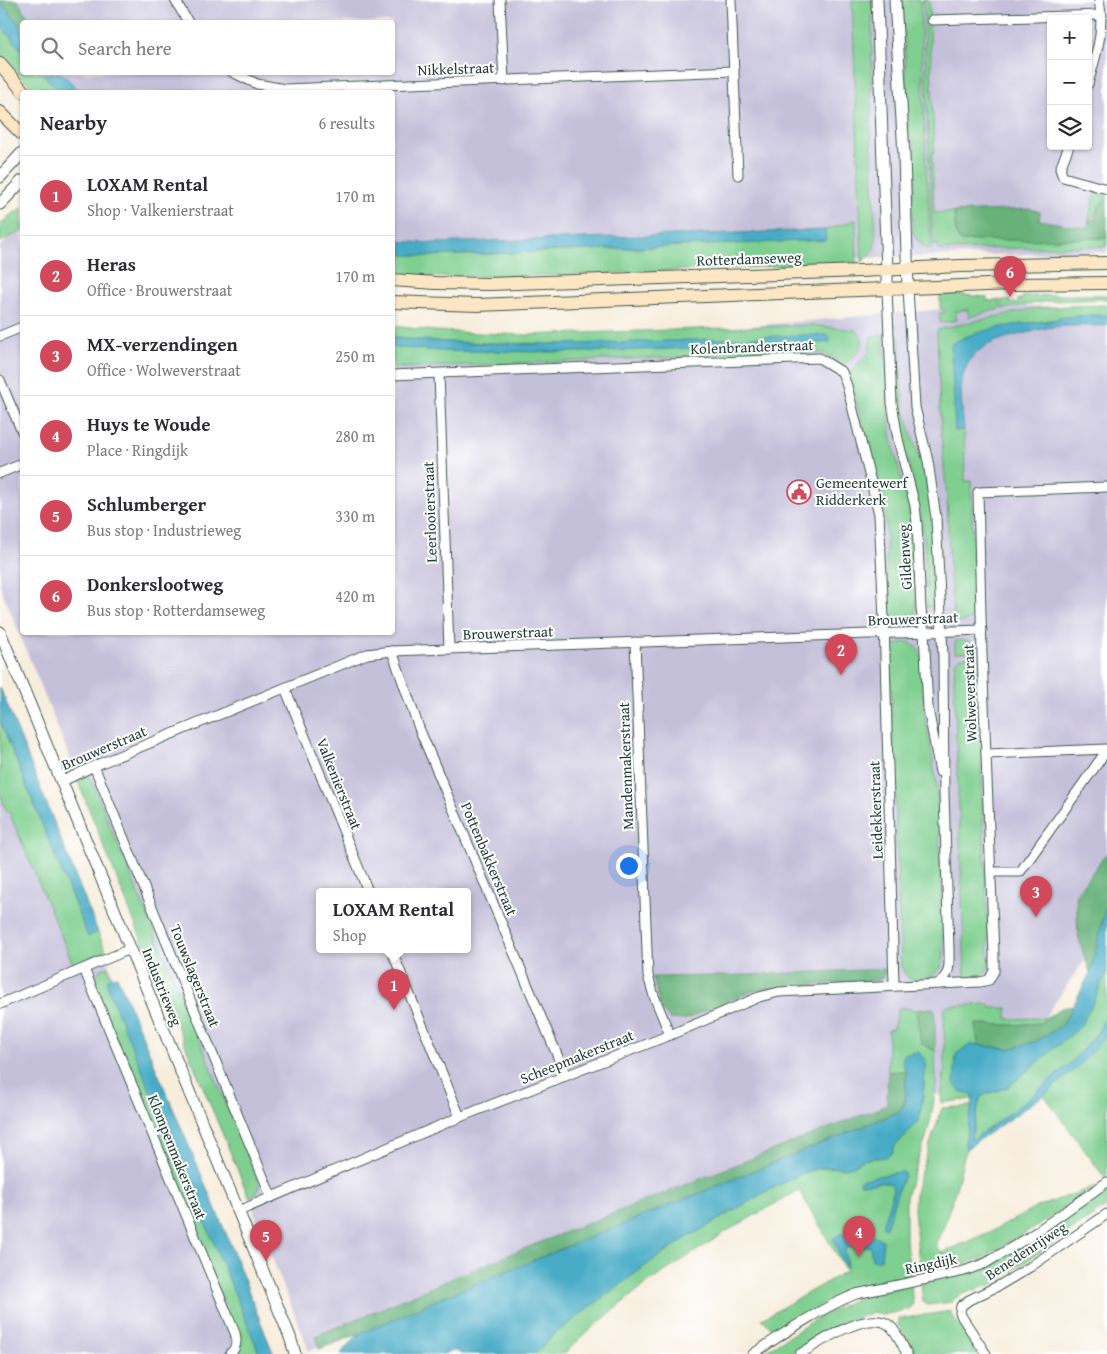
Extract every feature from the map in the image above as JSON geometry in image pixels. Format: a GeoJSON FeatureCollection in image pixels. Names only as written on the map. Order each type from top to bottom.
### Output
{"type":"FeatureCollection","features":[{"type":"Feature","properties":{"kind":"main road"},"geometry":{"type":"LineString","coordinates":[[0,64],[22,90]]}},
{"type":"Feature","properties":{"kind":"main road"},"geometry":{"type":"LineString","coordinates":[[0,112],[20,132]]}},
{"type":"Feature","properties":{"kind":"main road","name":"Rotterdamseweg"},"geometry":{"type":"LineString","coordinates":[[395,280],[489,284],[960,266],[1107,263]]}},
{"type":"Feature","properties":{"kind":"main road"},"geometry":{"type":"LineString","coordinates":[[395,302],[477,305],[1013,284],[1107,283]]}},
{"type":"Feature","properties":{"kind":"street"},"geometry":{"type":"LineString","coordinates":[[175,0],[187,20]]}},
{"type":"Feature","properties":{"kind":"street","name":"Nikkelstraat"},"geometry":{"type":"LineString","coordinates":[[500,0],[504,81]]}},
{"type":"Feature","properties":{"kind":"street"},"geometry":{"type":"LineString","coordinates":[[731,0],[738,175]]}},
{"type":"Feature","properties":{"kind":"street"},"geometry":{"type":"LineString","coordinates":[[878,0],[887,290]]}},
{"type":"Feature","properties":{"kind":"street"},"geometry":{"type":"LineString","coordinates":[[896,0],[908,289]]}},
{"type":"Feature","properties":{"kind":"street"},"geometry":{"type":"LineString","coordinates":[[1092,70],[1100,41],[1102,14],[1099,0]]}},
{"type":"Feature","properties":{"kind":"street"},"geometry":{"type":"LineString","coordinates":[[932,20],[1102,14]]}},
{"type":"Feature","properties":{"kind":"street","name":"Nikkelstraat"},"geometry":{"type":"LineString","coordinates":[[238,75],[257,84],[285,89],[734,71]]}},
{"type":"Feature","properties":{"kind":"street"},"geometry":{"type":"LineString","coordinates":[[1067,150],[1060,169],[1063,177],[1107,189]]}},
{"type":"Feature","properties":{"kind":"street"},"geometry":{"type":"LineString","coordinates":[[0,177],[20,155]]}},
{"type":"Feature","properties":{"kind":"street"},"geometry":{"type":"LineString","coordinates":[[0,204],[20,183]]}},
{"type":"Feature","properties":{"kind":"street","name":"Gildenweg"},"geometry":{"type":"LineString","coordinates":[[908,289],[915,407],[928,461],[936,518],[942,631],[949,970],[946,978],[938,984]]}},
{"type":"Feature","properties":{"kind":"street","name":"Gildenweg"},"geometry":{"type":"LineString","coordinates":[[887,290],[892,403],[898,440],[915,506],[928,708],[944,794]]}},
{"type":"Feature","properties":{"kind":"street"},"geometry":{"type":"LineString","coordinates":[[0,336],[20,327]]}},
{"type":"Feature","properties":{"kind":"street","name":"Kolenbranderstraat"},"geometry":{"type":"LineString","coordinates":[[395,375],[819,358],[842,372],[845,379],[879,514],[884,633]]}},
{"type":"Feature","properties":{"kind":"street","name":"Leerlooierstraat"},"geometry":{"type":"LineString","coordinates":[[439,374],[449,649]]}},
{"type":"Feature","properties":{"kind":"street"},"geometry":{"type":"LineString","coordinates":[[0,380],[20,427]]}},
{"type":"Feature","properties":{"kind":"street"},"geometry":{"type":"LineString","coordinates":[[0,473],[20,465]]}},
{"type":"Feature","properties":{"kind":"street","name":"Wolweverstraat"},"geometry":{"type":"LineString","coordinates":[[938,984],[989,980],[994,971],[978,492],[1107,487]]}},
{"type":"Feature","properties":{"kind":"street","name":"Brouwerstraat"},"geometry":{"type":"LineString","coordinates":[[61,782],[94,766],[367,654],[392,651],[982,630]]}},
{"type":"Feature","properties":{"kind":"street","name":"Industrieweg"},"geometry":{"type":"LineString","coordinates":[[0,632],[295,1354]]}},
{"type":"Feature","properties":{"kind":"street","name":"Leidekkerstraat"},"geometry":{"type":"LineString","coordinates":[[884,633],[894,986]]}},
{"type":"Feature","properties":{"kind":"street","name":"Mandenmakerstraat"},"geometry":{"type":"LineString","coordinates":[[635,642],[648,976],[670,1035]]}},
{"type":"Feature","properties":{"kind":"street","name":"Pottenbakkerstraat"},"geometry":{"type":"LineString","coordinates":[[392,651],[419,728],[566,1076]]}},
{"type":"Feature","properties":{"kind":"street","name":"Valkenierstraat"},"geometry":{"type":"LineString","coordinates":[[285,688],[367,888]]}},
{"type":"Feature","properties":{"kind":"street"},"geometry":{"type":"LineString","coordinates":[[987,754],[1107,749]]}},
{"type":"Feature","properties":{"kind":"street"},"geometry":{"type":"LineString","coordinates":[[992,872],[1020,872],[1107,749]]}},
{"type":"Feature","properties":{"kind":"street","name":"Touwslagerstraat"},"geometry":{"type":"LineString","coordinates":[[94,766],[271,1196]]}},
{"type":"Feature","properties":{"kind":"street"},"geometry":{"type":"LineString","coordinates":[[0,1004],[130,949]]}},
{"type":"Feature","properties":{"kind":"street"},"geometry":{"type":"LineString","coordinates":[[394,953],[460,1117]]}},
{"type":"Feature","properties":{"kind":"street","name":"Klompenmakerstraat"},"geometry":{"type":"LineString","coordinates":[[84,969],[235,1333],[236,1348],[230,1354]]}},
{"type":"Feature","properties":{"kind":"street","name":"Scheepmakerstraat"},"geometry":{"type":"LineString","coordinates":[[238,1211],[460,1117],[670,1035],[759,997],[779,992],[938,984]]}},
{"type":"Feature","properties":{"kind":"street","name":"Ringdijk"},"geometry":{"type":"LineString","coordinates":[[753,1354],[839,1300],[856,1294],[964,1271],[986,1263],[1029,1237],[1107,1182]]}},
{"type":"Feature","properties":{"kind":"street","name":"Benedenrijweg"},"geometry":{"type":"LineString","coordinates":[[986,1354],[962,1318],[961,1306],[1030,1267],[1107,1214]]}},
{"type":"Feature","properties":{"kind":"street"},"geometry":{"type":"LineString","coordinates":[[800,1354],[856,1323],[867,1321],[883,1322],[892,1328],[907,1354]]}},
{"type":"Feature","properties":{"kind":"shaded area"},"geometry":{"type":"Polygon","coordinates":[[[0,0],[1107,0],[1107,252],[448,268],[395,255],[395,90],[49,90],[35,75],[395,75],[395,20],[20,20],[20,56],[0,0]]]}},
{"type":"Feature","properties":{"kind":"shaded area"},"geometry":{"type":"Polygon","coordinates":[[[20,228],[20,635],[395,635],[395,354],[448,352],[979,306],[1107,306],[1107,928],[1012,1064],[309,1351],[0,586],[0,246],[20,228]]]}},
{"type":"Feature","properties":{"kind":"shaded area"},"geometry":{"type":"Polygon","coordinates":[[[0,710],[275,1354],[0,1354],[0,710]]]}},
{"type":"Feature","properties":{"kind":"green space"},"geometry":{"type":"Polygon","coordinates":[[[0,0],[17,0],[30,20],[20,20],[20,25],[0,0]]]}},
{"type":"Feature","properties":{"kind":"green space"},"geometry":{"type":"Polygon","coordinates":[[[852,0],[872,0],[871,134],[876,237],[872,251],[862,262],[852,0]]]}},
{"type":"Feature","properties":{"kind":"green space"},"geometry":{"type":"Polygon","coordinates":[[[903,0],[920,0],[931,249],[924,247],[913,233],[911,200],[915,184],[914,145],[908,131],[903,0]]]}},
{"type":"Feature","properties":{"kind":"green space"},"geometry":{"type":"Polygon","coordinates":[[[923,0],[928,0],[929,3],[934,213],[954,212],[956,234],[961,241],[1107,238],[1107,246],[938,250],[938,245],[933,245],[923,0]]]}},
{"type":"Feature","properties":{"kind":"green space"},"geometry":{"type":"Polygon","coordinates":[[[0,25],[20,49],[20,75],[44,75],[58,90],[34,90],[0,54],[0,25]]]}},
{"type":"Feature","properties":{"kind":"green space"},"geometry":{"type":"Polygon","coordinates":[[[1097,193],[1107,196],[1107,198],[1088,223],[1094,199],[1097,193]]]}},
{"type":"Feature","properties":{"kind":"green space"},"geometry":{"type":"Polygon","coordinates":[[[1106,198],[1107,238],[961,241],[956,234],[954,212],[1031,209],[1040,212],[1039,220],[1086,228],[1095,219],[1099,206],[1106,198]]]}},
{"type":"Feature","properties":{"kind":"green space"},"geometry":{"type":"Polygon","coordinates":[[[20,209],[20,232],[0,242],[0,225],[20,209]]]}},
{"type":"Feature","properties":{"kind":"green space"},"geometry":{"type":"Polygon","coordinates":[[[856,220],[857,263],[566,275],[437,277],[395,274],[395,254],[424,256],[489,254],[825,240],[825,230],[856,220]]]}},
{"type":"Feature","properties":{"kind":"green space"},"geometry":{"type":"Polygon","coordinates":[[[940,295],[987,297],[987,301],[1000,300],[1000,309],[969,317],[967,309],[955,312],[957,320],[940,323],[940,313],[944,313],[944,309],[940,309],[940,295]]]}},
{"type":"Feature","properties":{"kind":"green space"},"geometry":{"type":"Polygon","coordinates":[[[1107,295],[1107,299],[1049,301],[1002,309],[1002,300],[1018,303],[1018,299],[1023,299],[1023,296],[1107,295]]]}},
{"type":"Feature","properties":{"kind":"green space"},"geometry":{"type":"Polygon","coordinates":[[[1107,305],[1107,315],[1035,322],[964,337],[955,430],[964,430],[965,481],[971,481],[975,610],[968,621],[954,622],[950,578],[947,498],[941,435],[937,331],[1031,309],[1107,305]]]}},
{"type":"Feature","properties":{"kind":"green space"},"geometry":{"type":"Polygon","coordinates":[[[811,325],[856,330],[862,338],[862,342],[861,347],[854,356],[842,364],[829,356],[814,352],[395,368],[395,347],[442,351],[575,352],[829,342],[555,344],[450,342],[395,338],[395,326],[435,331],[524,335],[811,325]]]}},
{"type":"Feature","properties":{"kind":"green space"},"geometry":{"type":"Polygon","coordinates":[[[899,335],[902,391],[908,423],[925,475],[934,521],[935,607],[927,607],[924,538],[917,497],[899,429],[891,336],[899,335]]]}},
{"type":"Feature","properties":{"kind":"green space"},"geometry":{"type":"Polygon","coordinates":[[[871,336],[884,336],[887,395],[892,439],[913,531],[916,613],[908,623],[901,624],[892,623],[888,594],[884,501],[849,375],[869,352],[871,336]]]}},
{"type":"Feature","properties":{"kind":"green space"},"geometry":{"type":"Polygon","coordinates":[[[961,640],[971,643],[977,651],[955,653],[955,641],[961,640]]]}},
{"type":"Feature","properties":{"kind":"green space"},"geometry":{"type":"Polygon","coordinates":[[[908,642],[918,648],[922,659],[924,710],[936,779],[944,956],[938,971],[930,977],[921,980],[911,979],[904,973],[901,966],[890,658],[895,646],[908,642]]]}},
{"type":"Feature","properties":{"kind":"green space"},"geometry":{"type":"Polygon","coordinates":[[[975,657],[977,661],[989,964],[986,972],[977,978],[965,977],[954,680],[955,662],[960,658],[975,657]]]}},
{"type":"Feature","properties":{"kind":"green space"},"geometry":{"type":"Polygon","coordinates":[[[0,721],[88,936],[98,932],[106,951],[73,964],[0,793],[0,721]]]}},
{"type":"Feature","properties":{"kind":"green space"},"geometry":{"type":"Polygon","coordinates":[[[86,773],[92,782],[259,1183],[260,1188],[256,1194],[249,1197],[150,961],[76,777],[86,773]]]}},
{"type":"Feature","properties":{"kind":"green space"},"geometry":{"type":"Polygon","coordinates":[[[1107,853],[1107,903],[1090,973],[1078,936],[1076,894],[1107,853]]]}},
{"type":"Feature","properties":{"kind":"green space"},"geometry":{"type":"Polygon","coordinates":[[[108,967],[112,978],[108,979],[259,1354],[239,1354],[240,1342],[94,985],[99,970],[108,967]]]}},
{"type":"Feature","properties":{"kind":"green space"},"geometry":{"type":"Polygon","coordinates":[[[885,969],[880,980],[761,989],[747,993],[684,1020],[670,1019],[661,1010],[653,977],[718,976],[885,969]]]}},
{"type":"Feature","properties":{"kind":"green space"},"geometry":{"type":"Polygon","coordinates":[[[1107,971],[1107,1014],[1098,1032],[1072,1062],[1027,1100],[974,1140],[971,1139],[980,1098],[1008,1087],[1079,1028],[1093,1003],[1107,971]]]}},
{"type":"Feature","properties":{"kind":"green space"},"geometry":{"type":"Polygon","coordinates":[[[989,1004],[991,1008],[1007,1008],[1007,1019],[1047,1018],[1041,1023],[1015,1025],[976,1024],[978,1045],[971,1044],[960,1091],[971,1094],[973,1099],[941,1103],[945,1065],[944,1010],[947,1006],[989,1004]]]}},
{"type":"Feature","properties":{"kind":"green space"},"geometry":{"type":"Polygon","coordinates":[[[1074,1006],[1063,1025],[1035,1042],[1009,1049],[978,1045],[976,1024],[1015,1025],[1040,1023],[1061,1008],[1074,1006]]]}},
{"type":"Feature","properties":{"kind":"green space"},"geometry":{"type":"Polygon","coordinates":[[[899,1007],[916,1010],[921,1043],[935,1051],[936,1085],[932,1113],[926,1138],[906,1197],[906,1238],[910,1276],[861,1286],[843,1293],[770,1335],[773,1330],[762,1319],[846,1271],[799,1190],[727,1231],[643,1286],[587,1332],[564,1354],[535,1354],[553,1335],[652,1261],[685,1239],[767,1191],[815,1169],[853,1166],[866,1159],[885,1157],[892,1153],[895,1145],[908,1133],[906,1071],[888,1072],[888,1030],[893,1028],[899,1007]],[[840,1234],[846,1267],[845,1248],[870,1246],[883,1240],[840,1234]]]}},
{"type":"Feature","properties":{"kind":"green space"},"geometry":{"type":"Polygon","coordinates":[[[933,1008],[935,1011],[935,1051],[921,1043],[916,1010],[933,1008]]]}},
{"type":"Feature","properties":{"kind":"green space"},"geometry":{"type":"Polygon","coordinates":[[[1107,1031],[1107,1175],[1105,1178],[1044,1095],[1086,1058],[1107,1031]]]}},
{"type":"Feature","properties":{"kind":"green space"},"geometry":{"type":"Polygon","coordinates":[[[906,1071],[905,1097],[899,1112],[319,1349],[316,1336],[508,1255],[887,1105],[888,1072],[906,1071]]]}},
{"type":"Feature","properties":{"kind":"green space"},"geometry":{"type":"Polygon","coordinates":[[[972,1106],[965,1145],[966,1149],[957,1185],[944,1226],[937,1241],[937,1247],[942,1253],[996,1229],[1037,1207],[1096,1186],[1044,1222],[982,1258],[956,1267],[920,1275],[914,1209],[918,1181],[942,1108],[972,1106]]]}},
{"type":"Feature","properties":{"kind":"green space"},"geometry":{"type":"Polygon","coordinates":[[[1107,1186],[1107,1206],[993,1284],[959,1296],[952,1302],[928,1305],[923,1302],[921,1283],[950,1276],[1052,1225],[1107,1186]]]}},
{"type":"Feature","properties":{"kind":"green space"},"geometry":{"type":"Polygon","coordinates":[[[911,1285],[913,1304],[910,1309],[882,1315],[873,1312],[854,1319],[801,1346],[790,1354],[761,1354],[819,1317],[858,1298],[911,1285]]]}},
{"type":"Feature","properties":{"kind":"green space"},"geometry":{"type":"Polygon","coordinates":[[[951,1311],[952,1317],[966,1333],[979,1353],[917,1354],[897,1324],[899,1319],[951,1311]]]}},
{"type":"Feature","properties":{"kind":"water"},"geometry":{"type":"Polygon","coordinates":[[[0,1],[20,26],[20,49],[0,25],[0,1]]]}},
{"type":"Feature","properties":{"kind":"water"},"geometry":{"type":"Polygon","coordinates":[[[44,75],[64,75],[79,90],[58,90],[44,75]]]}},
{"type":"Feature","properties":{"kind":"water"},"geometry":{"type":"Polygon","coordinates":[[[825,230],[826,240],[489,254],[424,256],[395,254],[395,241],[431,243],[825,230]]]}},
{"type":"Feature","properties":{"kind":"water"},"geometry":{"type":"Polygon","coordinates":[[[1107,315],[1107,326],[1046,328],[997,341],[980,350],[967,365],[963,376],[961,396],[964,430],[955,431],[951,344],[976,333],[989,330],[1058,320],[1058,318],[1107,315]]]}},
{"type":"Feature","properties":{"kind":"water"},"geometry":{"type":"Polygon","coordinates":[[[807,335],[828,335],[831,340],[829,342],[811,344],[575,352],[442,351],[395,347],[395,338],[496,344],[651,342],[807,335]]]}},
{"type":"Feature","properties":{"kind":"water"},"geometry":{"type":"Polygon","coordinates":[[[0,687],[98,932],[88,937],[0,721],[0,687]]]}},
{"type":"Feature","properties":{"kind":"water"},"geometry":{"type":"Polygon","coordinates":[[[1107,903],[1107,971],[1093,1003],[1079,1028],[1008,1087],[980,1098],[971,1139],[974,1139],[1027,1100],[1072,1062],[1098,1032],[1107,1014],[1107,1031],[1101,1042],[1076,1068],[1044,1095],[966,1149],[965,1142],[973,1099],[971,1094],[960,1091],[954,1084],[956,1054],[971,1044],[1009,1049],[1035,1042],[1063,1025],[1090,973],[1107,903]]]}},
{"type":"Feature","properties":{"kind":"water"},"geometry":{"type":"Polygon","coordinates":[[[117,976],[228,1238],[273,1354],[259,1354],[112,999],[107,984],[108,979],[117,976]]]}},
{"type":"Feature","properties":{"kind":"water"},"geometry":{"type":"Polygon","coordinates":[[[919,1052],[926,1062],[919,1120],[895,1145],[892,1153],[885,1157],[866,1159],[846,1168],[826,1167],[815,1169],[767,1191],[685,1239],[652,1261],[553,1335],[535,1354],[461,1354],[457,1351],[452,1351],[444,1354],[341,1354],[359,1334],[446,1296],[899,1112],[906,1098],[906,1071],[902,1064],[904,1055],[919,1052]]]}},
{"type":"Feature","properties":{"kind":"water"},"geometry":{"type":"Polygon","coordinates":[[[899,1172],[904,1173],[904,1176],[886,1228],[882,1226],[893,1192],[892,1185],[887,1182],[861,1184],[859,1181],[899,1172]]]}},
{"type":"Feature","properties":{"kind":"water"},"geometry":{"type":"Polygon","coordinates":[[[864,1231],[883,1240],[881,1260],[872,1260],[870,1246],[845,1248],[847,1268],[833,1239],[840,1234],[864,1231]]]}},
{"type":"Feature","properties":{"kind":"place","name":"Donkerslootweg"},"geometry":{"type":"Point","coordinates":[1010,297]}},
{"type":"Feature","properties":{"kind":"place","name":"Gemeentewerf Ridderkerk"},"geometry":{"type":"Point","coordinates":[799,492]}},
{"type":"Feature","properties":{"kind":"place","name":"Heras"},"geometry":{"type":"Point","coordinates":[841,675]}},
{"type":"Feature","properties":{"kind":"place","name":"MX-verzendingen"},"geometry":{"type":"Point","coordinates":[1036,917]}},
{"type":"Feature","properties":{"kind":"place","name":"LOXAM Rental"},"geometry":{"type":"Point","coordinates":[394,1010]}},
{"type":"Feature","properties":{"kind":"place","name":"Huys te Woude"},"geometry":{"type":"Point","coordinates":[859,1257]}},
{"type":"Feature","properties":{"kind":"place","name":"Schlumberger"},"geometry":{"type":"Point","coordinates":[266,1261]}}]}
